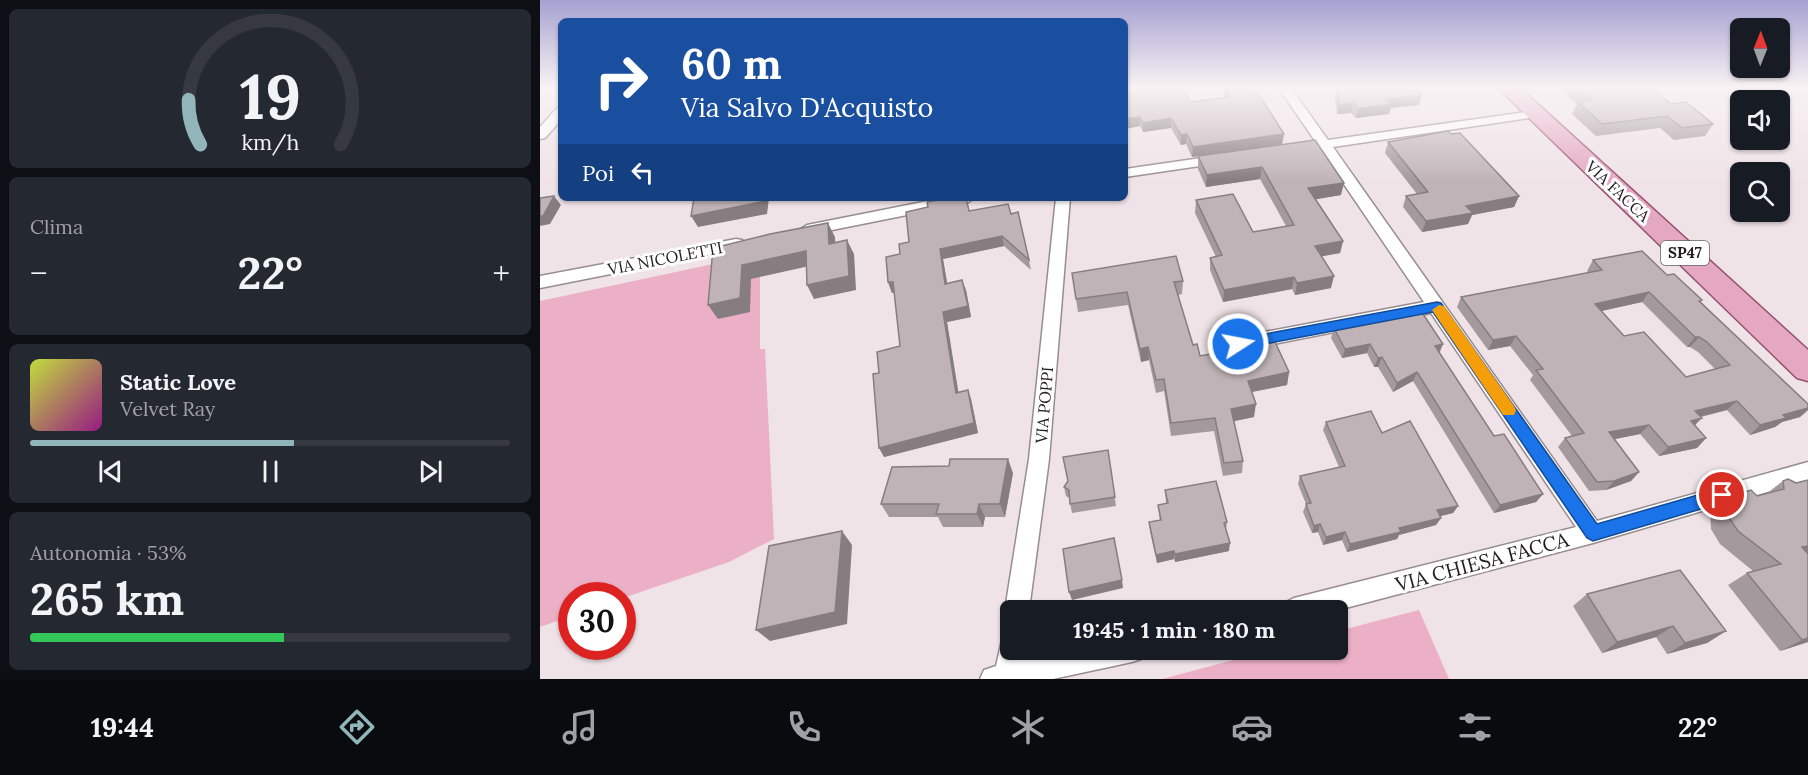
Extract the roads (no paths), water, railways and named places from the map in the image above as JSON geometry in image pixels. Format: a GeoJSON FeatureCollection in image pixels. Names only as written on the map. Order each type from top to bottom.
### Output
{"type":"FeatureCollection","features":[{"type":"Feature","properties":{"kind":"main road","name":"VIA FACCA"},"geometry":{"type":"LineString","coordinates":[[1541,119],[1808,369]]}},
{"type":"Feature","properties":{"kind":"street"},"geometry":{"type":"LineString","coordinates":[[540,135],[555,119]]}},
{"type":"Feature","properties":{"kind":"street"},"geometry":{"type":"LineString","coordinates":[[1305,119],[1593,533]]}},
{"type":"Feature","properties":{"kind":"street"},"geometry":{"type":"LineString","coordinates":[[1299,148],[1503,119]]}},
{"type":"Feature","properties":{"kind":"street"},"geometry":{"type":"LineString","coordinates":[[1128,173],[1241,156]]}},
{"type":"Feature","properties":{"kind":"street"},"geometry":{"type":"LineString","coordinates":[[795,233],[952,201]]}},
{"type":"Feature","properties":{"kind":"street","name":"VIA POPPI"},"geometry":{"type":"LineString","coordinates":[[1018,600],[1039,459],[1063,201]]}},
{"type":"Feature","properties":{"kind":"street","name":"VIA NICOLETTI"},"geometry":{"type":"LineString","coordinates":[[540,282],[749,242]]}},
{"type":"Feature","properties":{"kind":"street"},"geometry":{"type":"LineString","coordinates":[[1238,344],[1437,306]]}},
{"type":"Feature","properties":{"kind":"street","name":"VIA CHIESA FACCA"},"geometry":{"type":"LineString","coordinates":[[1333,600],[1593,533],[1808,471]]}},
{"type":"Feature","properties":{"kind":"street"},"geometry":{"type":"LineString","coordinates":[[1008,660],[1002,678],[1086,660]]}}]}
